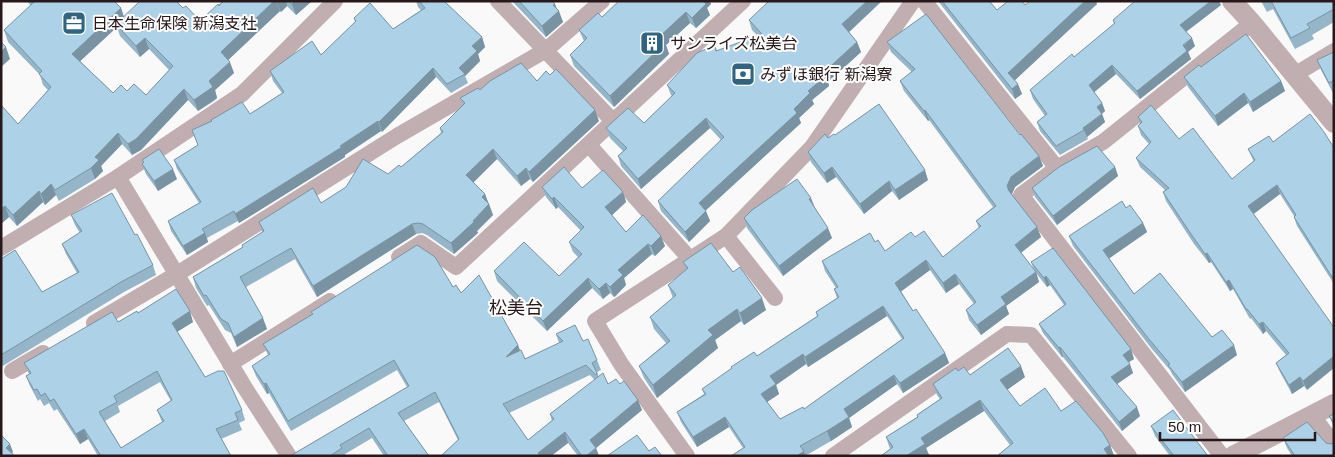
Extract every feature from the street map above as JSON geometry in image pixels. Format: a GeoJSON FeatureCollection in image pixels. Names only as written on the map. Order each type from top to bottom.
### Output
{"type":"FeatureCollection","features":[{"type":"Feature","properties":{"kind":"street"},"geometry":{"type":"LineString","coordinates":[[2,246],[118,177],[242,94],[335,1]]}},
{"type":"Feature","properties":{"kind":"street"},"geometry":{"type":"LineString","coordinates":[[498,1],[613,121]]}},
{"type":"Feature","properties":{"kind":"street"},"geometry":{"type":"LineString","coordinates":[[78,332],[178,274],[397,136],[546,50],[602,1]]}},
{"type":"Feature","properties":{"kind":"street"},"geometry":{"type":"LineString","coordinates":[[388,264],[421,243],[456,267],[743,1]]}},
{"type":"Feature","properties":{"kind":"street"},"geometry":{"type":"LineString","coordinates":[[687,456],[621,364],[595,321],[726,236],[812,147],[913,1]]}},
{"type":"Feature","properties":{"kind":"street"},"geometry":{"type":"LineString","coordinates":[[924,1],[1058,168]]}},
{"type":"Feature","properties":{"kind":"street"},"geometry":{"type":"LineString","coordinates":[[1232,1],[1334,123]]}},
{"type":"Feature","properties":{"kind":"street"},"geometry":{"type":"LineString","coordinates":[[1222,456],[1021,195],[1058,168],[1103,142],[1252,23]]}},
{"type":"Feature","properties":{"kind":"street"},"geometry":{"type":"LineString","coordinates":[[1294,75],[1334,51]]}},
{"type":"Feature","properties":{"kind":"street"},"geometry":{"type":"LineString","coordinates":[[589,145],[690,259]]}},
{"type":"Feature","properties":{"kind":"street"},"geometry":{"type":"LineString","coordinates":[[118,177],[178,274],[230,364],[289,456]]}},
{"type":"Feature","properties":{"kind":"street"},"geometry":{"type":"LineString","coordinates":[[726,236],[775,298]]}},
{"type":"Feature","properties":{"kind":"street"},"geometry":{"type":"LineString","coordinates":[[230,364],[346,290]]}},
{"type":"Feature","properties":{"kind":"street"},"geometry":{"type":"LineString","coordinates":[[833,456],[1007,334],[1031,335],[1128,456]]}},
{"type":"Feature","properties":{"kind":"street"},"geometry":{"type":"LineString","coordinates":[[12,371],[54,347]]}},
{"type":"Feature","properties":{"kind":"street"},"geometry":{"type":"LineString","coordinates":[[1232,456],[1334,404]]}},
{"type":"Feature","properties":{"kind":"street"},"geometry":{"type":"LineString","coordinates":[[1312,415],[1334,444]]}},
{"type":"Feature","properties":{"kind":"building"},"geometry":{"type":"Polygon","coordinates":[[[33,1],[114,1],[121,8],[72,54],[113,93],[121,85],[127,91],[134,84],[146,95],[173,66],[145,38],[136,46],[116,24],[140,1],[176,1],[183,8],[186,6],[200,21],[223,1],[274,1],[221,52],[230,62],[209,81],[213,87],[194,100],[184,89],[136,139],[128,144],[118,133],[95,157],[99,160],[91,168],[55,190],[51,184],[41,194],[39,191],[13,215],[5,206],[1,209],[1,105],[18,124],[51,87],[39,74],[42,71],[4,30],[33,1]]]}},
{"type":"Feature","properties":{"kind":"building"},"geometry":{"type":"Polygon","coordinates":[[[419,1],[444,1],[482,37],[472,46],[477,51],[459,68],[465,74],[447,84],[433,68],[379,122],[235,214],[234,211],[202,229],[205,233],[183,246],[168,221],[201,202],[174,160],[198,145],[192,130],[212,121],[242,102],[250,114],[284,92],[270,71],[312,41],[321,55],[356,21],[354,18],[370,3],[393,29],[425,8],[419,1]]]}},
{"type":"Feature","properties":{"kind":"building"},"geometry":{"type":"Polygon","coordinates":[[[519,1],[552,1],[559,11],[542,26],[519,1]]]}},
{"type":"Feature","properties":{"kind":"building"},"geometry":{"type":"Polygon","coordinates":[[[619,1],[703,1],[706,4],[692,18],[686,12],[659,37],[665,43],[610,96],[570,55],[587,38],[579,30],[598,13],[602,17],[619,1]]]}},
{"type":"Feature","properties":{"kind":"building"},"geometry":{"type":"Polygon","coordinates":[[[769,1],[867,1],[842,24],[857,42],[823,73],[826,76],[808,91],[810,93],[794,109],[797,113],[699,203],[706,211],[685,232],[658,201],[724,137],[706,118],[638,179],[618,156],[627,148],[606,128],[628,108],[644,123],[675,93],[667,85],[697,53],[715,45],[716,51],[762,34],[749,20],[769,1]]]}},
{"type":"Feature","properties":{"kind":"building"},"geometry":{"type":"Polygon","coordinates":[[[942,1],[989,1],[997,10],[1008,1],[1022,1],[1025,5],[1030,1],[1085,1],[1008,73],[1018,84],[1012,89],[942,1]]]}},
{"type":"Feature","properties":{"kind":"building"},"geometry":{"type":"Polygon","coordinates":[[[1135,1],[1211,1],[1180,25],[1192,38],[1183,45],[1187,51],[1137,91],[1112,65],[1089,85],[1102,103],[1097,107],[1102,114],[1083,128],[1084,130],[1056,146],[1037,122],[1047,114],[1030,90],[1072,54],[1074,57],[1115,23],[1113,20],[1135,1]]]}},
{"type":"Feature","properties":{"kind":"building"},"geometry":{"type":"Polygon","coordinates":[[[1271,1],[1334,1],[1334,9],[1307,24],[1310,28],[1291,38],[1271,1]]]}},
{"type":"Feature","properties":{"kind":"building"},"geometry":{"type":"Polygon","coordinates":[[[926,14],[1020,135],[1039,156],[1011,177],[1007,186],[1037,227],[1015,245],[1036,272],[1001,297],[1006,304],[977,325],[966,310],[976,302],[955,274],[943,283],[926,260],[895,283],[913,311],[916,309],[945,353],[900,383],[894,375],[844,409],[849,417],[800,446],[804,451],[797,456],[731,456],[745,447],[725,417],[693,437],[677,412],[706,394],[702,389],[731,367],[754,352],[757,356],[818,316],[816,312],[839,297],[834,289],[838,287],[822,261],[870,233],[875,242],[878,240],[885,251],[911,232],[915,237],[924,231],[943,257],[981,226],[976,221],[996,206],[925,110],[900,81],[915,69],[887,42],[926,14]],[[883,306],[805,357],[803,354],[770,376],[776,384],[761,394],[780,419],[803,407],[804,409],[904,338],[883,306]]]}},
{"type":"Feature","properties":{"kind":"building"},"geometry":{"type":"Polygon","coordinates":[[[1246,34],[1281,81],[1250,102],[1244,93],[1215,116],[1184,77],[1246,34]]]}},
{"type":"Feature","properties":{"kind":"building"},"geometry":{"type":"Polygon","coordinates":[[[1,42],[6,47],[1,52],[1,42]]]}},
{"type":"Feature","properties":{"kind":"building"},"geometry":{"type":"Polygon","coordinates":[[[1334,52],[1334,80],[1329,83],[1317,60],[1334,52]]]}},
{"type":"Feature","properties":{"kind":"building"},"geometry":{"type":"Polygon","coordinates":[[[521,63],[537,81],[546,71],[550,75],[556,69],[595,110],[529,172],[526,168],[517,176],[493,149],[466,175],[485,194],[482,197],[489,204],[474,222],[451,243],[423,224],[418,223],[412,224],[313,286],[291,248],[240,277],[263,318],[234,337],[228,323],[221,319],[193,277],[243,247],[242,245],[264,231],[259,222],[313,188],[321,203],[346,187],[363,159],[388,174],[399,165],[401,167],[443,132],[440,128],[465,103],[460,98],[478,88],[480,90],[490,81],[521,63]]]}},
{"type":"Feature","properties":{"kind":"building"},"geometry":{"type":"Polygon","coordinates":[[[879,104],[925,170],[895,190],[889,181],[860,204],[832,167],[824,173],[808,152],[825,134],[828,138],[835,135],[879,104]]]}},
{"type":"Feature","properties":{"kind":"building"},"geometry":{"type":"Polygon","coordinates":[[[1151,105],[1179,139],[1193,128],[1232,179],[1255,160],[1248,149],[1269,136],[1273,142],[1310,114],[1334,148],[1334,276],[1332,277],[1294,217],[1296,215],[1277,185],[1248,206],[1334,325],[1334,356],[1303,381],[1300,377],[1289,385],[1276,363],[1289,353],[1263,322],[1259,324],[1246,309],[1229,280],[1226,282],[1207,253],[1205,254],[1163,192],[1169,188],[1136,158],[1151,142],[1138,126],[1142,122],[1138,117],[1151,105]]]}},
{"type":"Feature","properties":{"kind":"building"},"geometry":{"type":"Polygon","coordinates":[[[1097,146],[1115,167],[1053,216],[1032,188],[1059,167],[1097,146]]]}},
{"type":"Feature","properties":{"kind":"building"},"geometry":{"type":"Polygon","coordinates":[[[159,149],[173,169],[154,181],[142,164],[144,162],[142,160],[159,149]]]}},
{"type":"Feature","properties":{"kind":"building"},"geometry":{"type":"Polygon","coordinates":[[[564,167],[582,188],[603,170],[623,192],[605,207],[626,232],[643,215],[661,236],[651,246],[648,244],[618,270],[623,275],[610,287],[606,283],[599,289],[588,278],[543,321],[494,271],[524,242],[559,276],[582,254],[569,242],[584,227],[554,197],[552,199],[542,187],[564,167]]]}},
{"type":"Feature","properties":{"kind":"building"},"geometry":{"type":"Polygon","coordinates":[[[797,179],[811,198],[809,199],[828,228],[779,266],[744,218],[752,210],[797,179]]]}},
{"type":"Feature","properties":{"kind":"building"},"geometry":{"type":"Polygon","coordinates":[[[112,193],[153,265],[121,282],[1,355],[1,259],[15,250],[42,292],[79,272],[62,244],[82,231],[71,215],[112,193]]]}},
{"type":"Feature","properties":{"kind":"building"},"geometry":{"type":"Polygon","coordinates":[[[1122,201],[1126,208],[1130,205],[1143,223],[1103,250],[1134,294],[1160,273],[1212,337],[1222,330],[1234,345],[1182,382],[1168,365],[1170,364],[1069,236],[1122,201]]]}},
{"type":"Feature","properties":{"kind":"building"},"geometry":{"type":"Polygon","coordinates":[[[711,243],[733,272],[740,267],[762,298],[740,313],[737,309],[708,330],[713,335],[653,385],[639,366],[670,341],[650,317],[676,295],[668,285],[688,268],[683,262],[711,243]]]}},
{"type":"Feature","properties":{"kind":"building"},"geometry":{"type":"Polygon","coordinates":[[[417,245],[435,257],[453,287],[456,285],[461,293],[479,275],[518,345],[506,357],[521,350],[525,359],[563,341],[556,334],[575,325],[583,341],[588,339],[597,360],[592,363],[597,373],[596,375],[586,365],[503,404],[528,440],[554,419],[550,414],[603,373],[608,384],[616,379],[620,384],[624,381],[638,400],[590,440],[596,448],[586,456],[582,456],[565,432],[538,453],[540,456],[441,456],[459,439],[435,392],[398,413],[429,456],[388,456],[369,428],[340,445],[342,448],[330,456],[290,456],[409,386],[394,360],[288,421],[266,383],[264,384],[252,366],[270,354],[263,344],[313,314],[311,312],[417,245]]]}},
{"type":"Feature","properties":{"kind":"building"},"geometry":{"type":"Polygon","coordinates":[[[1053,248],[1131,349],[1123,355],[1130,364],[1111,377],[1137,407],[1119,422],[1060,347],[1039,324],[1066,304],[1046,276],[1044,278],[1031,262],[1053,248]]]}},
{"type":"Feature","properties":{"kind":"building"},"geometry":{"type":"Polygon","coordinates":[[[176,289],[190,311],[172,323],[205,377],[218,371],[224,371],[242,410],[235,413],[238,420],[216,429],[231,456],[101,456],[84,429],[76,434],[54,399],[50,401],[45,393],[41,396],[37,389],[34,390],[26,376],[31,373],[24,363],[112,312],[118,322],[137,311],[138,313],[176,289]],[[157,371],[114,396],[117,402],[99,412],[121,448],[164,421],[157,410],[172,400],[157,371]]]}},
{"type":"Feature","properties":{"kind":"building"},"geometry":{"type":"Polygon","coordinates":[[[1008,348],[1021,366],[1000,380],[1020,406],[1045,388],[1061,411],[1076,401],[1103,433],[1110,445],[1104,449],[1109,456],[997,456],[1013,443],[980,400],[921,438],[925,444],[906,456],[881,456],[893,447],[886,437],[918,417],[917,415],[942,398],[933,384],[956,368],[958,371],[964,367],[970,375],[1008,348]]]}},
{"type":"Feature","properties":{"kind":"building"},"geometry":{"type":"Polygon","coordinates":[[[1173,410],[1208,456],[1174,456],[1151,426],[1173,410]]]}},
{"type":"Feature","properties":{"kind":"building"},"geometry":{"type":"Polygon","coordinates":[[[1334,414],[1334,423],[1329,416],[1334,414]]]}},
{"type":"Feature","properties":{"kind":"building"},"geometry":{"type":"Polygon","coordinates":[[[1307,422],[1326,443],[1334,443],[1334,456],[1295,456],[1283,438],[1307,422]]]}},
{"type":"Feature","properties":{"kind":"building"},"geometry":{"type":"Polygon","coordinates":[[[1,435],[10,444],[6,448],[15,456],[1,456],[1,435]]]}},
{"type":"Feature","properties":{"kind":"building"},"geometry":{"type":"Polygon","coordinates":[[[637,435],[649,451],[655,447],[662,456],[607,456],[637,435]]]}},
{"type":"Feature","properties":{"kind":"place","name":"日本生命保険 新潟支社"},"geometry":{"type":"Point","coordinates":[74,23]}},
{"type":"Feature","properties":{"kind":"place","name":"サンライズ松美台"},"geometry":{"type":"Point","coordinates":[652,43]}},
{"type":"Feature","properties":{"kind":"place","name":"みずほ銀行 新潟寮"},"geometry":{"type":"Point","coordinates":[743,74]}},
{"type":"Feature","properties":{"kind":"district","name":"松美台"},"geometry":{"type":"Point","coordinates":[516,308]}}]}
